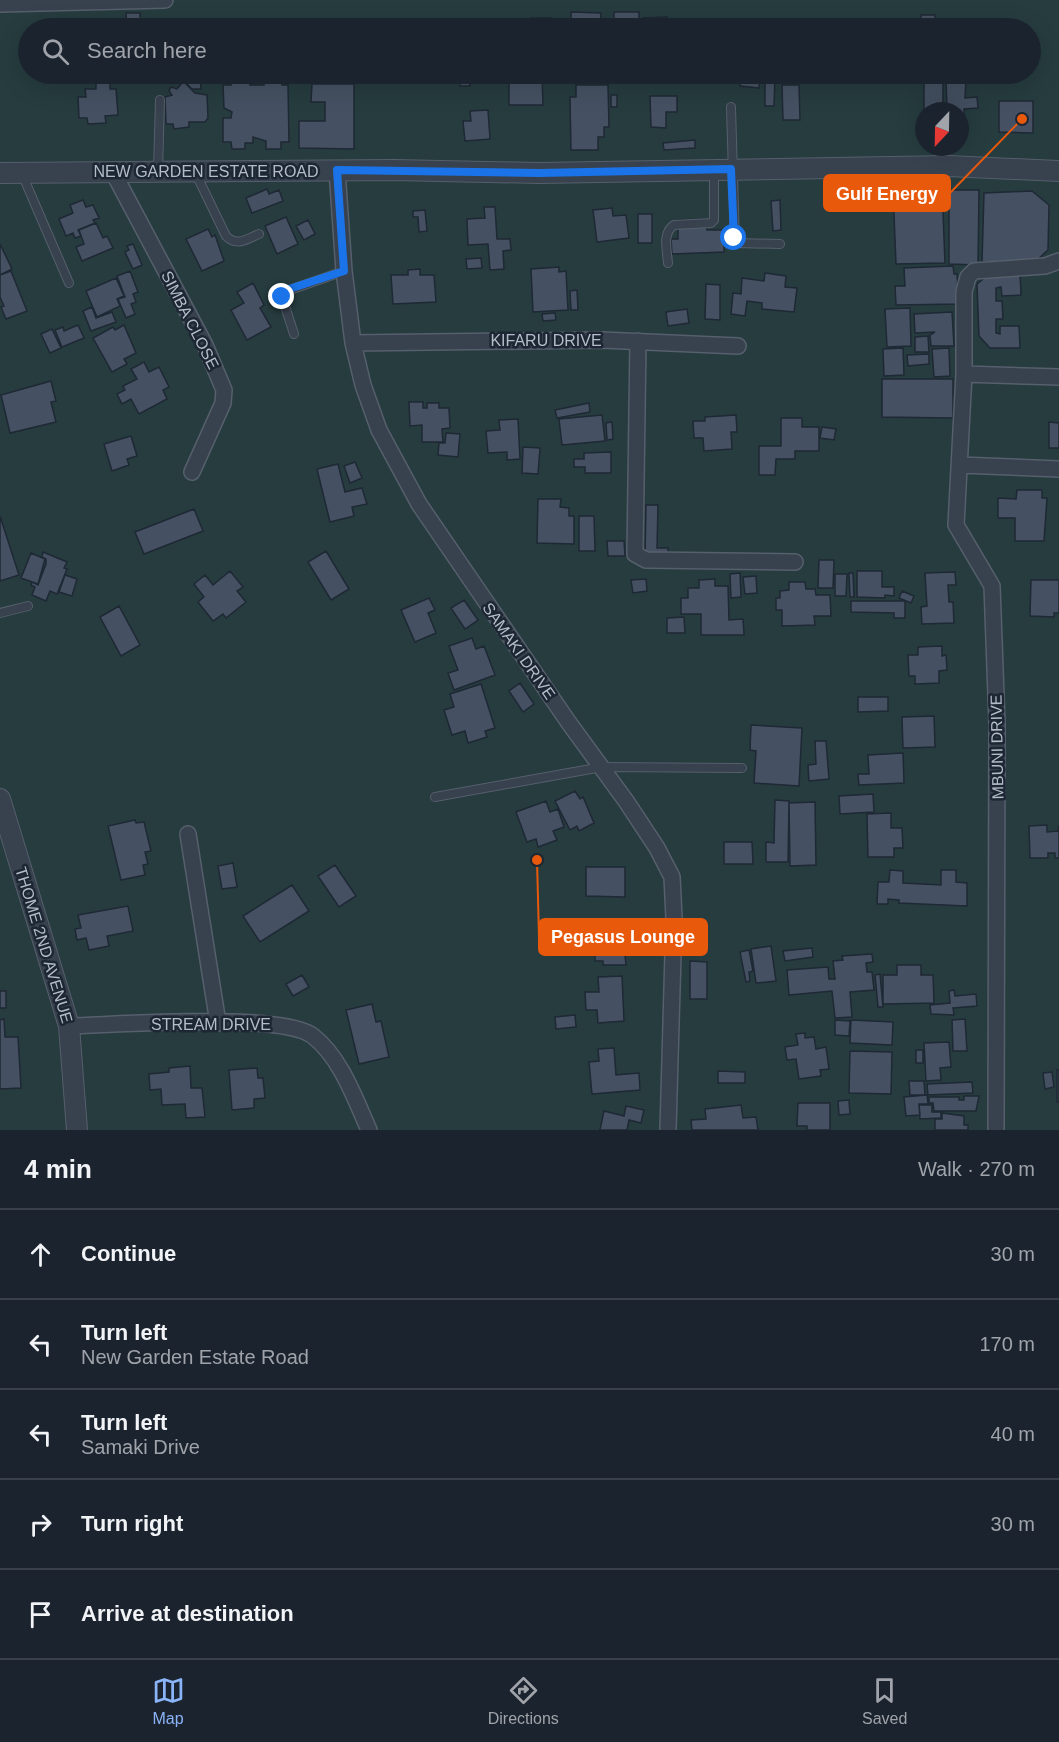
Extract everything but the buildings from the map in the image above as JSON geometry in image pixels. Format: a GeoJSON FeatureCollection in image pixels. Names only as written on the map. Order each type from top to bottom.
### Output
{"type":"FeatureCollection","features":[{"type":"Feature","properties":{"kind":"street"},"geometry":{"type":"LineString","coordinates":[[0,4],[165,0]]}},
{"type":"Feature","properties":{"kind":"street","name":"NEW GARDEN ESTATE ROAD"},"geometry":{"type":"LineString","coordinates":[[0,173],[337,170],[539,173],[949,166],[1059,171]]}},
{"type":"Feature","properties":{"kind":"street","name":"SAMAKI DRIVE"},"geometry":{"type":"LineString","coordinates":[[337,170],[344,271],[353,343],[363,386],[379,430],[419,504],[602,767],[657,848],[669,870],[674,890],[668,1130]]}},
{"type":"Feature","properties":{"kind":"street","name":"SIMBA CLOSE"},"geometry":{"type":"LineString","coordinates":[[113,172],[205,345],[224,390],[223,403],[192,472]]}},
{"type":"Feature","properties":{"kind":"street","name":"MBUNI DRIVE"},"geometry":{"type":"LineString","coordinates":[[996,1130],[998,723],[992,586],[956,525],[964,374],[964,292],[968,277],[974,271],[1045,266],[1059,261]]}},
{"type":"Feature","properties":{"kind":"street","name":"KIFARU DRIVE"},"geometry":{"type":"LineString","coordinates":[[353,343],[456,340],[638,341],[738,346]]}},
{"type":"Feature","properties":{"kind":"street"},"geometry":{"type":"LineString","coordinates":[[638,341],[635,554],[646,560],[795,562]]}},
{"type":"Feature","properties":{"kind":"street"},"geometry":{"type":"LineString","coordinates":[[964,374],[1059,377]]}},
{"type":"Feature","properties":{"kind":"street"},"geometry":{"type":"LineString","coordinates":[[960,465],[1059,469]]}},
{"type":"Feature","properties":{"kind":"street","name":"THOME 2ND AVENUE"},"geometry":{"type":"LineString","coordinates":[[0,799],[69,1026],[77,1130]]}},
{"type":"Feature","properties":{"kind":"street"},"geometry":{"type":"LineString","coordinates":[[188,834],[218,1023]]}},
{"type":"Feature","properties":{"kind":"street","name":"STREAM DRIVE"},"geometry":{"type":"LineString","coordinates":[[69,1026],[218,1023],[274,1024],[296,1027],[312,1035],[323,1045],[338,1066],[369,1130]]}},
{"type":"Feature","properties":{"kind":"lane"},"geometry":{"type":"LineString","coordinates":[[158,172],[160,100]]}},
{"type":"Feature","properties":{"kind":"lane"},"geometry":{"type":"LineString","coordinates":[[668,263],[666,234],[669,229],[674,225],[711,223],[714,220],[731,106]]}},
{"type":"Feature","properties":{"kind":"lane"},"geometry":{"type":"LineString","coordinates":[[723,169],[735,243],[780,244]]}},
{"type":"Feature","properties":{"kind":"lane"},"geometry":{"type":"LineString","coordinates":[[22,172],[69,283]]}},
{"type":"Feature","properties":{"kind":"lane"},"geometry":{"type":"LineString","coordinates":[[195,172],[226,236],[231,241],[240,242],[259,234]]}},
{"type":"Feature","properties":{"kind":"lane"},"geometry":{"type":"LineString","coordinates":[[294,334],[282,297],[284,292],[344,271]]}},
{"type":"Feature","properties":{"kind":"lane"},"geometry":{"type":"LineString","coordinates":[[0,613],[28,606]]}},
{"type":"Feature","properties":{"kind":"lane"},"geometry":{"type":"LineString","coordinates":[[435,797],[602,767],[742,768]]}},
{"type":"Feature","properties":{"kind":"green space"},"geometry":{"type":"Polygon","coordinates":[[[0,0],[1059,0],[1059,1130],[0,1130],[0,0]]]}},
{"type":"Feature","properties":{"kind":"place","name":"Gulf Energy"},"geometry":{"type":"Point","coordinates":[1022,119]}},
{"type":"Feature","properties":{"kind":"place","name":"Pegasus Lounge"},"geometry":{"type":"Point","coordinates":[537,860]}},
{"type":"Feature","properties":{"kind":"route"},"geometry":{"type":"LineString","coordinates":[[282,297],[289,289],[344,271],[337,170],[539,173],[731,169],[734,238]]}}]}
